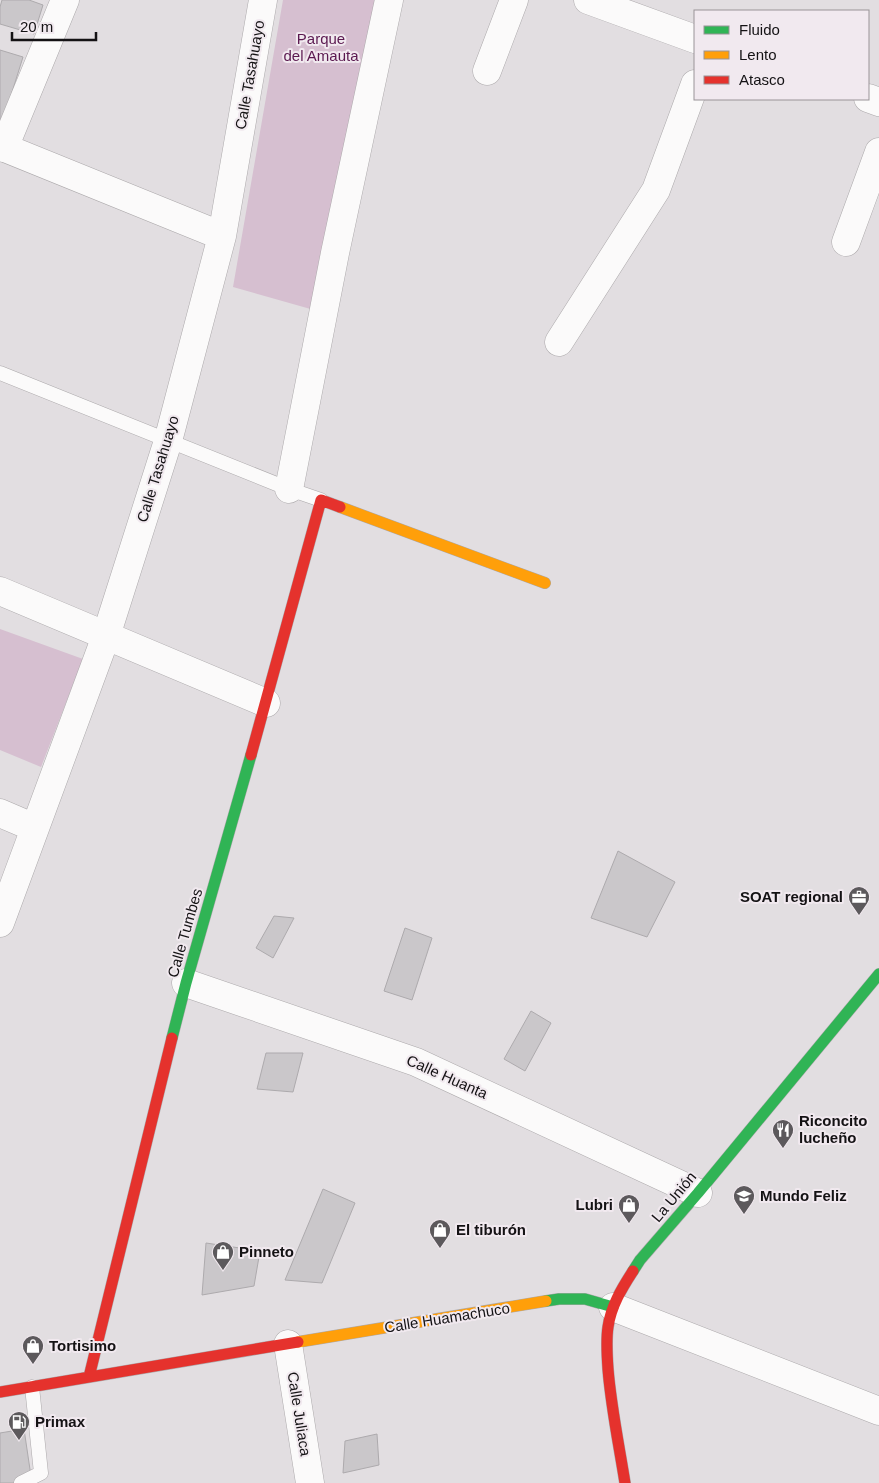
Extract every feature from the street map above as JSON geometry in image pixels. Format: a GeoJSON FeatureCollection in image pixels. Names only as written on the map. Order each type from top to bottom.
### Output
{"type":"FeatureCollection","features":[{"type":"Feature","properties":{"kind":"street"},"geometry":{"type":"LineString","coordinates":[[65,0],[2,147],[222,236]]}},
{"type":"Feature","properties":{"kind":"street","name":"Calle Tasahuayo"},"geometry":{"type":"LineString","coordinates":[[0,923],[106,636],[168,441],[222,236],[264,0]]}},
{"type":"Feature","properties":{"kind":"street"},"geometry":{"type":"LineString","coordinates":[[290,489],[335,253],[389,0]]}},
{"type":"Feature","properties":{"kind":"street"},"geometry":{"type":"LineString","coordinates":[[487,72],[514,0]]}},
{"type":"Feature","properties":{"kind":"street"},"geometry":{"type":"LineString","coordinates":[[588,0],[694,39]]}},
{"type":"Feature","properties":{"kind":"street"},"geometry":{"type":"LineString","coordinates":[[559,342],[656,190],[694,87]]}},
{"type":"Feature","properties":{"kind":"street"},"geometry":{"type":"LineString","coordinates":[[846,242],[879,152]]}},
{"type":"Feature","properties":{"kind":"street"},"geometry":{"type":"LineString","coordinates":[[321,500],[545,583]]}},
{"type":"Feature","properties":{"kind":"street","name":"Calle Tumbes"},"geometry":{"type":"LineString","coordinates":[[89,1377],[186,983],[266,703],[321,500]]}},
{"type":"Feature","properties":{"kind":"street"},"geometry":{"type":"LineString","coordinates":[[0,591],[266,703]]}},
{"type":"Feature","properties":{"kind":"street"},"geometry":{"type":"LineString","coordinates":[[0,813],[35,828]]}},
{"type":"Feature","properties":{"kind":"street","name":"La Unión"},"geometry":{"type":"LineString","coordinates":[[625,1483],[610,1389],[607,1350],[608,1326],[613,1306],[640,1260],[698,1193],[879,974]]}},
{"type":"Feature","properties":{"kind":"street","name":"Calle Huanta"},"geometry":{"type":"LineString","coordinates":[[186,983],[416,1062],[698,1193]]}},
{"type":"Feature","properties":{"kind":"street","name":"Calle Huamachuco"},"geometry":{"type":"LineString","coordinates":[[0,1392],[559,1299],[585,1299],[613,1306],[879,1411]]}},
{"type":"Feature","properties":{"kind":"street","name":"Calle Juliaca"},"geometry":{"type":"LineString","coordinates":[[288,1344],[310,1483]]}},
{"type":"Feature","properties":{"kind":"lane"},"geometry":{"type":"LineString","coordinates":[[0,373],[321,500]]}},
{"type":"Feature","properties":{"kind":"lane"},"geometry":{"type":"LineString","coordinates":[[21,1483],[41,1473],[32,1387]]}},
{"type":"Feature","properties":{"kind":"green space","name":"Parque del Amauta"},"geometry":{"type":"Polygon","coordinates":[[[283,0],[379,0],[314,310],[233,287],[283,0]]]}},
{"type":"Feature","properties":{"kind":"green space"},"geometry":{"type":"Polygon","coordinates":[[[0,629],[83,659],[41,767],[0,750],[0,629]]]}},
{"type":"Feature","properties":{"kind":"building"},"geometry":{"type":"Polygon","coordinates":[[[2,0],[29,0],[43,5],[34,34],[0,24],[2,0]]]}},
{"type":"Feature","properties":{"kind":"building"},"geometry":{"type":"Polygon","coordinates":[[[0,50],[23,57],[3,121],[0,120],[0,50]]]}},
{"type":"Feature","properties":{"kind":"building"},"geometry":{"type":"Polygon","coordinates":[[[618,851],[675,882],[647,937],[591,918],[618,851]]]}},
{"type":"Feature","properties":{"kind":"building"},"geometry":{"type":"Polygon","coordinates":[[[274,916],[294,918],[273,958],[256,948],[274,916]]]}},
{"type":"Feature","properties":{"kind":"building"},"geometry":{"type":"Polygon","coordinates":[[[405,928],[432,938],[412,1000],[384,991],[405,928]]]}},
{"type":"Feature","properties":{"kind":"building"},"geometry":{"type":"Polygon","coordinates":[[[531,1011],[551,1023],[525,1071],[504,1059],[531,1011]]]}},
{"type":"Feature","properties":{"kind":"building"},"geometry":{"type":"Polygon","coordinates":[[[266,1053],[303,1053],[293,1092],[257,1089],[266,1053]]]}},
{"type":"Feature","properties":{"kind":"building"},"geometry":{"type":"Polygon","coordinates":[[[323,1189],[355,1203],[322,1283],[285,1280],[323,1189]]]}},
{"type":"Feature","properties":{"kind":"building"},"geometry":{"type":"Polygon","coordinates":[[[206,1243],[260,1251],[254,1286],[202,1295],[206,1243]]]}},
{"type":"Feature","properties":{"kind":"building"},"geometry":{"type":"Polygon","coordinates":[[[24,1429],[32,1483],[0,1483],[0,1433],[24,1429]]]}},
{"type":"Feature","properties":{"kind":"building"},"geometry":{"type":"Polygon","coordinates":[[[377,1434],[379,1465],[343,1473],[345,1441],[377,1434]]]}},
{"type":"Feature","properties":{"kind":"traffic: fast"},"geometry":{"type":"LineString","coordinates":[[172,1038],[251,755]]}},
{"type":"Feature","properties":{"kind":"traffic: fast"},"geometry":{"type":"LineString","coordinates":[[633,1271],[640,1260],[698,1193],[879,974]]}},
{"type":"Feature","properties":{"kind":"traffic: fast"},"geometry":{"type":"LineString","coordinates":[[546,1301],[585,1299],[613,1307]]}},
{"type":"Feature","properties":{"kind":"traffic: slow"},"geometry":{"type":"LineString","coordinates":[[340,507],[545,583]]}},
{"type":"Feature","properties":{"kind":"traffic: slow"},"geometry":{"type":"LineString","coordinates":[[298,1342],[546,1301]]}},
{"type":"Feature","properties":{"kind":"traffic: jam"},"geometry":{"type":"LineString","coordinates":[[251,755],[321,500],[340,507]]}},
{"type":"Feature","properties":{"kind":"traffic: jam"},"geometry":{"type":"LineString","coordinates":[[89,1377],[172,1038]]}},
{"type":"Feature","properties":{"kind":"traffic: jam"},"geometry":{"type":"LineString","coordinates":[[625,1483],[611,1398],[607,1337],[609,1319],[614,1305],[633,1271]]}},
{"type":"Feature","properties":{"kind":"traffic: jam"},"geometry":{"type":"LineString","coordinates":[[0,1392],[298,1342]]}},
{"type":"Feature","properties":{"kind":"place","name":"SOAT regional"},"geometry":{"type":"Point","coordinates":[859,916]}},
{"type":"Feature","properties":{"kind":"place","name":"Riconcito lucheño"},"geometry":{"type":"Point","coordinates":[783,1149]}},
{"type":"Feature","properties":{"kind":"place","name":"Mundo Feliz"},"geometry":{"type":"Point","coordinates":[744,1215]}},
{"type":"Feature","properties":{"kind":"place","name":"Lubri"},"geometry":{"type":"Point","coordinates":[629,1224]}},
{"type":"Feature","properties":{"kind":"place","name":"El tiburón"},"geometry":{"type":"Point","coordinates":[440,1249]}},
{"type":"Feature","properties":{"kind":"place","name":"Pinneto"},"geometry":{"type":"Point","coordinates":[223,1271]}},
{"type":"Feature","properties":{"kind":"place","name":"Tortisimo"},"geometry":{"type":"Point","coordinates":[33,1365]}},
{"type":"Feature","properties":{"kind":"place","name":"Primax"},"geometry":{"type":"Point","coordinates":[19,1441]}}]}
